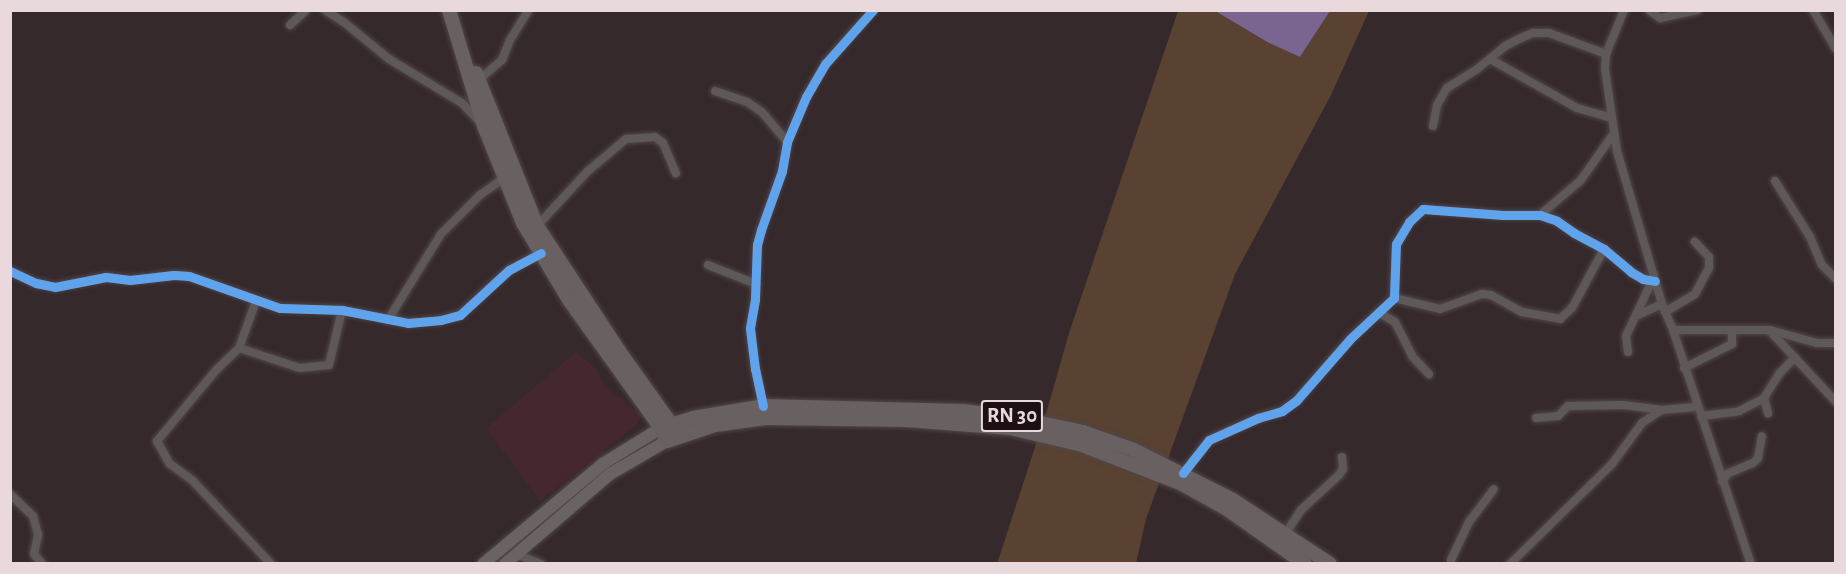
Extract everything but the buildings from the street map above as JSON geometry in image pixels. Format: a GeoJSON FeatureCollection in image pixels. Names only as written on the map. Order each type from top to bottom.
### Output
{"type":"FeatureCollection","features":[{"type":"Feature","properties":{"kind":"main road"},"geometry":{"type":"LineString","coordinates":[[449,10],[484,126],[524,223],[569,300],[670,432]]}},
{"type":"Feature","properties":{"kind":"main road"},"geometry":{"type":"LineString","coordinates":[[456,30],[480,79],[537,226],[670,432]]}},
{"type":"Feature","properties":{"kind":"main road","name":"RN 30"},"geometry":{"type":"LineString","coordinates":[[670,432],[763,406],[963,411],[1013,417],[1083,432],[1134,450],[1183,473],[1286,533],[1330,564]]}},
{"type":"Feature","properties":{"kind":"main road","name":"RN 30"},"geometry":{"type":"LineString","coordinates":[[670,432],[766,418],[917,420],[1010,428],[1079,444],[1180,483],[1227,509],[1305,564]]}},
{"type":"Feature","properties":{"kind":"street"},"geometry":{"type":"LineString","coordinates":[[290,25],[306,10]]}},
{"type":"Feature","properties":{"kind":"street"},"geometry":{"type":"LineString","coordinates":[[325,10],[345,23],[389,59],[462,103],[484,126]]}},
{"type":"Feature","properties":{"kind":"street"},"geometry":{"type":"LineString","coordinates":[[480,79],[502,60],[510,40],[529,10]]}},
{"type":"Feature","properties":{"kind":"street"},"geometry":{"type":"LineString","coordinates":[[763,406],[755,369],[750,328],[756,284],[757,245],[782,171],[787,142],[806,97],[826,63],[873,10]]}},
{"type":"Feature","properties":{"kind":"street"},"geometry":{"type":"LineString","coordinates":[[1624,10],[1606,54],[1605,69],[1614,133],[1654,281],[1673,330],[1751,564]]}},
{"type":"Feature","properties":{"kind":"street"},"geometry":{"type":"LineString","coordinates":[[1649,10],[1660,18],[1697,10]]}},
{"type":"Feature","properties":{"kind":"street"},"geometry":{"type":"LineString","coordinates":[[1813,10],[1836,50]]}},
{"type":"Feature","properties":{"kind":"street"},"geometry":{"type":"LineString","coordinates":[[1433,126],[1437,105],[1447,88],[1505,46],[1540,32],[1565,38],[1606,54]]}},
{"type":"Feature","properties":{"kind":"street"},"geometry":{"type":"LineString","coordinates":[[1490,59],[1577,108],[1611,118]]}},
{"type":"Feature","properties":{"kind":"street"},"geometry":{"type":"LineString","coordinates":[[716,91],[747,102],[762,112],[787,142]]}},
{"type":"Feature","properties":{"kind":"street"},"geometry":{"type":"LineString","coordinates":[[1540,215],[1581,180],[1614,133]]}},
{"type":"Feature","properties":{"kind":"street"},"geometry":{"type":"LineString","coordinates":[[537,226],[588,171],[626,139],[655,136],[663,143],[676,173]]}},
{"type":"Feature","properties":{"kind":"street"},"geometry":{"type":"LineString","coordinates":[[388,320],[441,234],[480,195],[504,178]]}},
{"type":"Feature","properties":{"kind":"street"},"geometry":{"type":"LineString","coordinates":[[1775,181],[1810,237],[1822,265],[1836,279]]}},
{"type":"Feature","properties":{"kind":"street"},"geometry":{"type":"LineString","coordinates":[[1183,473],[1209,440],[1258,418],[1282,411],[1296,401],[1350,339],[1394,298],[1396,244],[1409,222],[1423,209],[1503,215],[1540,215],[1557,221],[1604,249],[1630,272],[1654,281]]}},
{"type":"Feature","properties":{"kind":"street"},"geometry":{"type":"LineString","coordinates":[[1637,315],[1664,308],[1695,294],[1709,268],[1709,257],[1695,242]]}},
{"type":"Feature","properties":{"kind":"street"},"geometry":{"type":"LineString","coordinates":[[1394,298],[1440,309],[1482,294],[1491,295],[1522,312],[1560,319],[1572,308],[1604,249]]}},
{"type":"Feature","properties":{"kind":"street"},"geometry":{"type":"LineString","coordinates":[[10,271],[36,283],[55,287],[106,277],[130,280],[174,275],[189,276],[256,301],[294,309],[342,310],[408,323],[441,320],[460,315],[510,270],[541,253]]}},
{"type":"Feature","properties":{"kind":"street"},"geometry":{"type":"LineString","coordinates":[[708,265],[756,284]]}},
{"type":"Feature","properties":{"kind":"street"},"geometry":{"type":"LineString","coordinates":[[1628,352],[1626,336],[1654,281]]}},
{"type":"Feature","properties":{"kind":"street"},"geometry":{"type":"LineString","coordinates":[[256,301],[239,348],[217,369],[157,441],[170,464],[193,482],[270,564]]}},
{"type":"Feature","properties":{"kind":"street"},"geometry":{"type":"LineString","coordinates":[[239,348],[300,368],[328,365],[342,310]]}},
{"type":"Feature","properties":{"kind":"street"},"geometry":{"type":"LineString","coordinates":[[1380,313],[1395,322],[1412,356],[1429,374]]}},
{"type":"Feature","properties":{"kind":"street"},"geometry":{"type":"LineString","coordinates":[[1673,330],[1770,330],[1816,343],[1836,343]]}},
{"type":"Feature","properties":{"kind":"street"},"geometry":{"type":"LineString","coordinates":[[1684,368],[1732,344],[1732,330]]}},
{"type":"Feature","properties":{"kind":"street"},"geometry":{"type":"LineString","coordinates":[[1770,330],[1836,402]]}},
{"type":"Feature","properties":{"kind":"street"},"geometry":{"type":"LineString","coordinates":[[1701,416],[1739,411],[1764,398],[1779,374],[1795,357]]}},
{"type":"Feature","properties":{"kind":"street"},"geometry":{"type":"LineString","coordinates":[[1764,398],[1768,412]]}},
{"type":"Feature","properties":{"kind":"street"},"geometry":{"type":"LineString","coordinates":[[1536,418],[1558,416],[1568,406],[1623,405],[1661,410],[1698,407]]}},
{"type":"Feature","properties":{"kind":"street"},"geometry":{"type":"LineString","coordinates":[[1510,564],[1612,464],[1642,423],[1661,410]]}},
{"type":"Feature","properties":{"kind":"street"},"geometry":{"type":"LineString","coordinates":[[505,564],[521,557],[610,474],[670,432]]}},
{"type":"Feature","properties":{"kind":"street"},"geometry":{"type":"LineString","coordinates":[[483,564],[604,464],[670,432]]}},
{"type":"Feature","properties":{"kind":"street"},"geometry":{"type":"LineString","coordinates":[[1722,481],[1729,473],[1753,463],[1758,458],[1762,436]]}},
{"type":"Feature","properties":{"kind":"street"},"geometry":{"type":"LineString","coordinates":[[1286,533],[1301,510],[1339,475],[1342,469],[1342,458]]}},
{"type":"Feature","properties":{"kind":"street"},"geometry":{"type":"LineString","coordinates":[[1453,562],[1469,522],[1494,489]]}},
{"type":"Feature","properties":{"kind":"street"},"geometry":{"type":"LineString","coordinates":[[10,494],[33,516],[38,535],[34,554],[42,564]]}},
{"type":"Feature","properties":{"kind":"street"},"geometry":{"type":"LineString","coordinates":[[521,557],[541,564]]}},
{"type":"Feature","properties":{"kind":"shaded area"},"geometry":{"type":"Polygon","coordinates":[[[1330,10],[1300,57],[1269,43],[1215,11],[1330,10]]]}},
{"type":"Feature","properties":{"kind":"shaded area"},"geometry":{"type":"Polygon","coordinates":[[[1178,11],[1215,11],[1269,43],[1300,57],[1330,11],[1369,11],[1331,95],[1235,274],[1146,519],[1136,563],[997,564],[1048,407],[1069,333],[1178,11]]]}},
{"type":"Feature","properties":{"kind":"shaded area"},"geometry":{"type":"Polygon","coordinates":[[[576,352],[597,370],[604,386],[641,414],[637,425],[540,501],[486,428],[576,352]]]}},
{"type":"Feature","properties":{"kind":"cycle path"},"geometry":{"type":"LineString","coordinates":[[763,406],[755,369],[750,328],[755,299],[757,245],[761,230],[782,171],[787,142],[806,97],[826,63],[873,10]]}},
{"type":"Feature","properties":{"kind":"cycle path"},"geometry":{"type":"LineString","coordinates":[[1183,473],[1209,440],[1258,418],[1282,411],[1296,401],[1350,339],[1394,298],[1396,244],[1409,222],[1423,209],[1503,215],[1540,215],[1557,221],[1604,249],[1643,279],[1655,281]]}},
{"type":"Feature","properties":{"kind":"cycle path"},"geometry":{"type":"LineString","coordinates":[[10,271],[36,283],[55,287],[106,277],[130,280],[174,275],[189,276],[280,308],[342,310],[408,323],[441,320],[460,315],[509,270],[541,253]]}}]}
